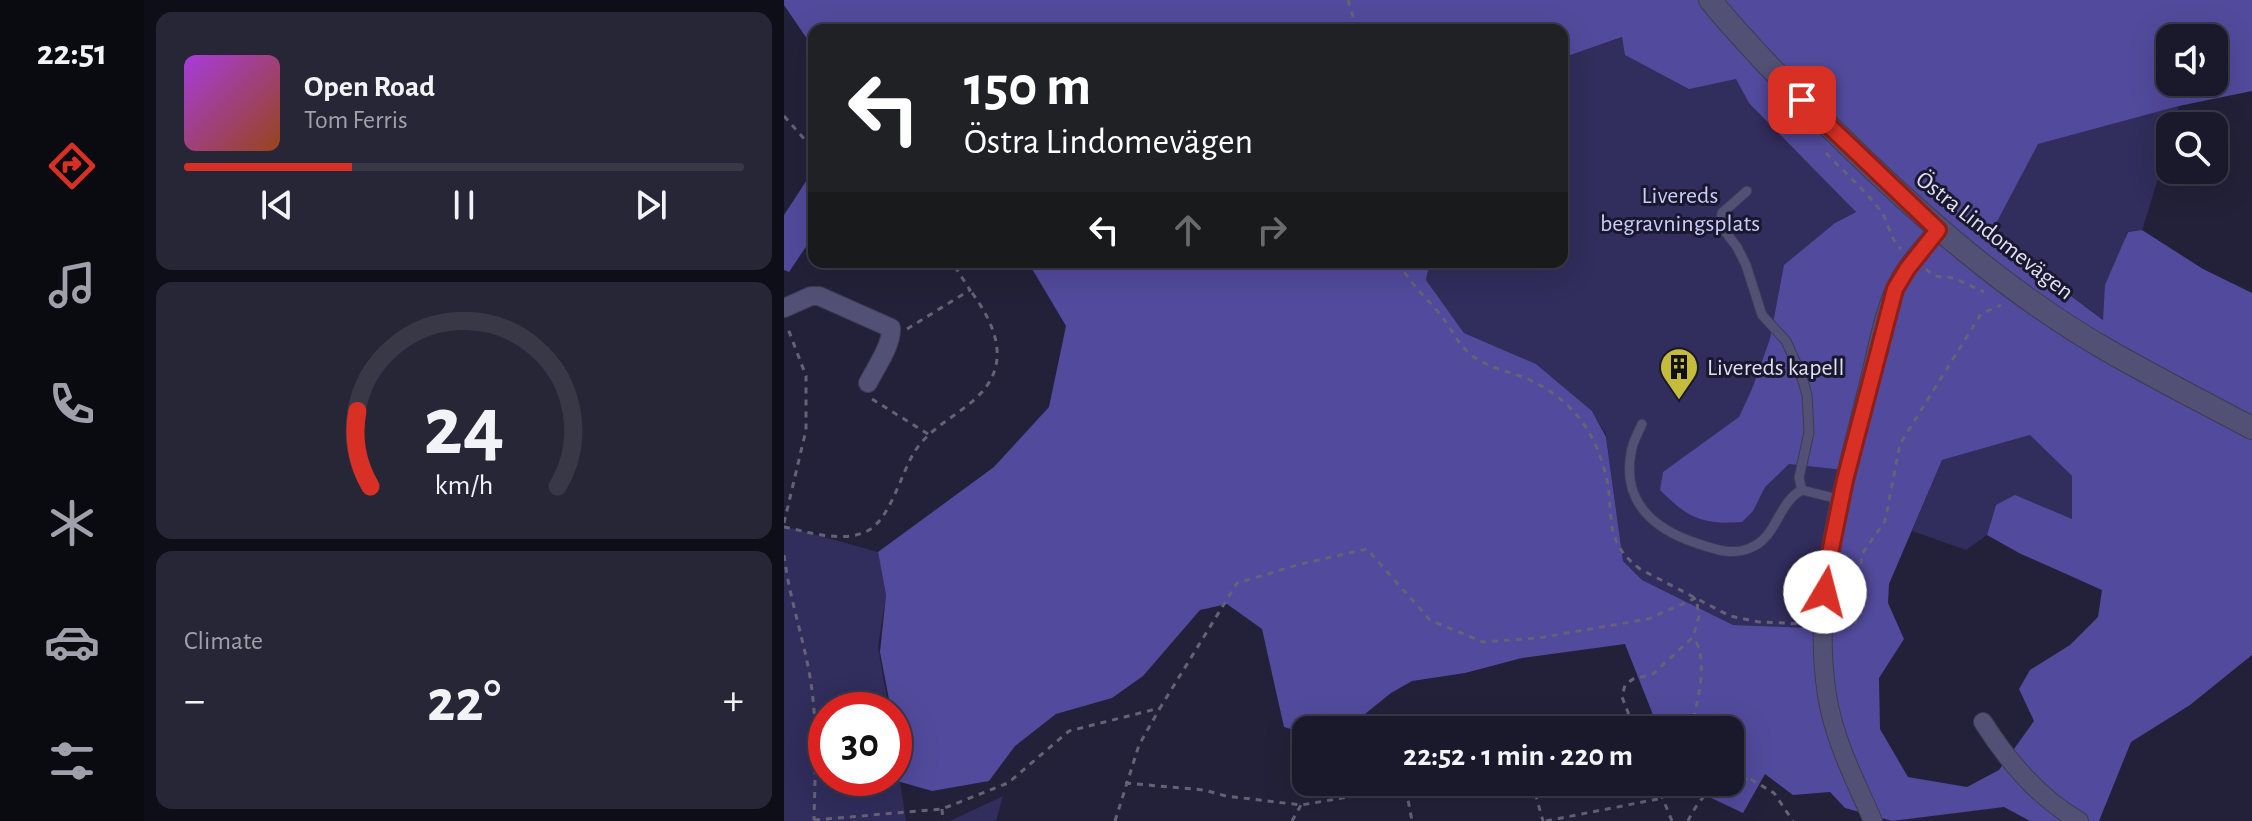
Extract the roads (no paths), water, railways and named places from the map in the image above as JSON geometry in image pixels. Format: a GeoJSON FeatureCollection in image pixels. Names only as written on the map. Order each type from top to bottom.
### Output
{"type":"FeatureCollection","features":[{"type":"Feature","properties":{"kind":"street","name":"Östra Lindomevägen"},"geometry":{"type":"LineString","coordinates":[[1710,0],[1802,100],[1938,230],[2105,349],[2252,428]]}},
{"type":"Feature","properties":{"kind":"street"},"geometry":{"type":"LineString","coordinates":[[1873,821],[1837,738],[1827,697],[1823,663],[1826,573],[1877,349],[1895,289],[1938,230]]}},
{"type":"Feature","properties":{"kind":"street"},"geometry":{"type":"LineString","coordinates":[[784,308],[811,296],[819,296],[887,324],[892,332],[868,383]]}},
{"type":"Feature","properties":{"kind":"street"},"geometry":{"type":"LineString","coordinates":[[1983,722],[2012,763],[2039,790],[2079,821]]}},
{"type":"Feature","properties":{"kind":"lane"},"geometry":{"type":"LineString","coordinates":[[1747,191],[1727,207],[1719,219],[1720,225],[1746,265],[1762,315],[1786,341],[1801,374],[1807,395],[1809,422],[1799,478],[1802,490]]}},
{"type":"Feature","properties":{"kind":"lane"},"geometry":{"type":"LineString","coordinates":[[1642,424],[1631,452],[1631,480],[1635,496],[1650,518],[1674,535],[1717,550],[1747,550],[1768,536],[1784,505],[1802,490]]}},
{"type":"Feature","properties":{"kind":"lane"},"geometry":{"type":"LineString","coordinates":[[1802,490],[1842,500]]}},
{"type":"Feature","properties":{"kind":"place","name":"Livereds kapell"},"geometry":{"type":"Point","coordinates":[1679,401]}},
{"type":"Feature","properties":{"kind":"park label","name":"Livereds begravningsplats"},"geometry":{"type":"Point","coordinates":[1680,209]}}]}
